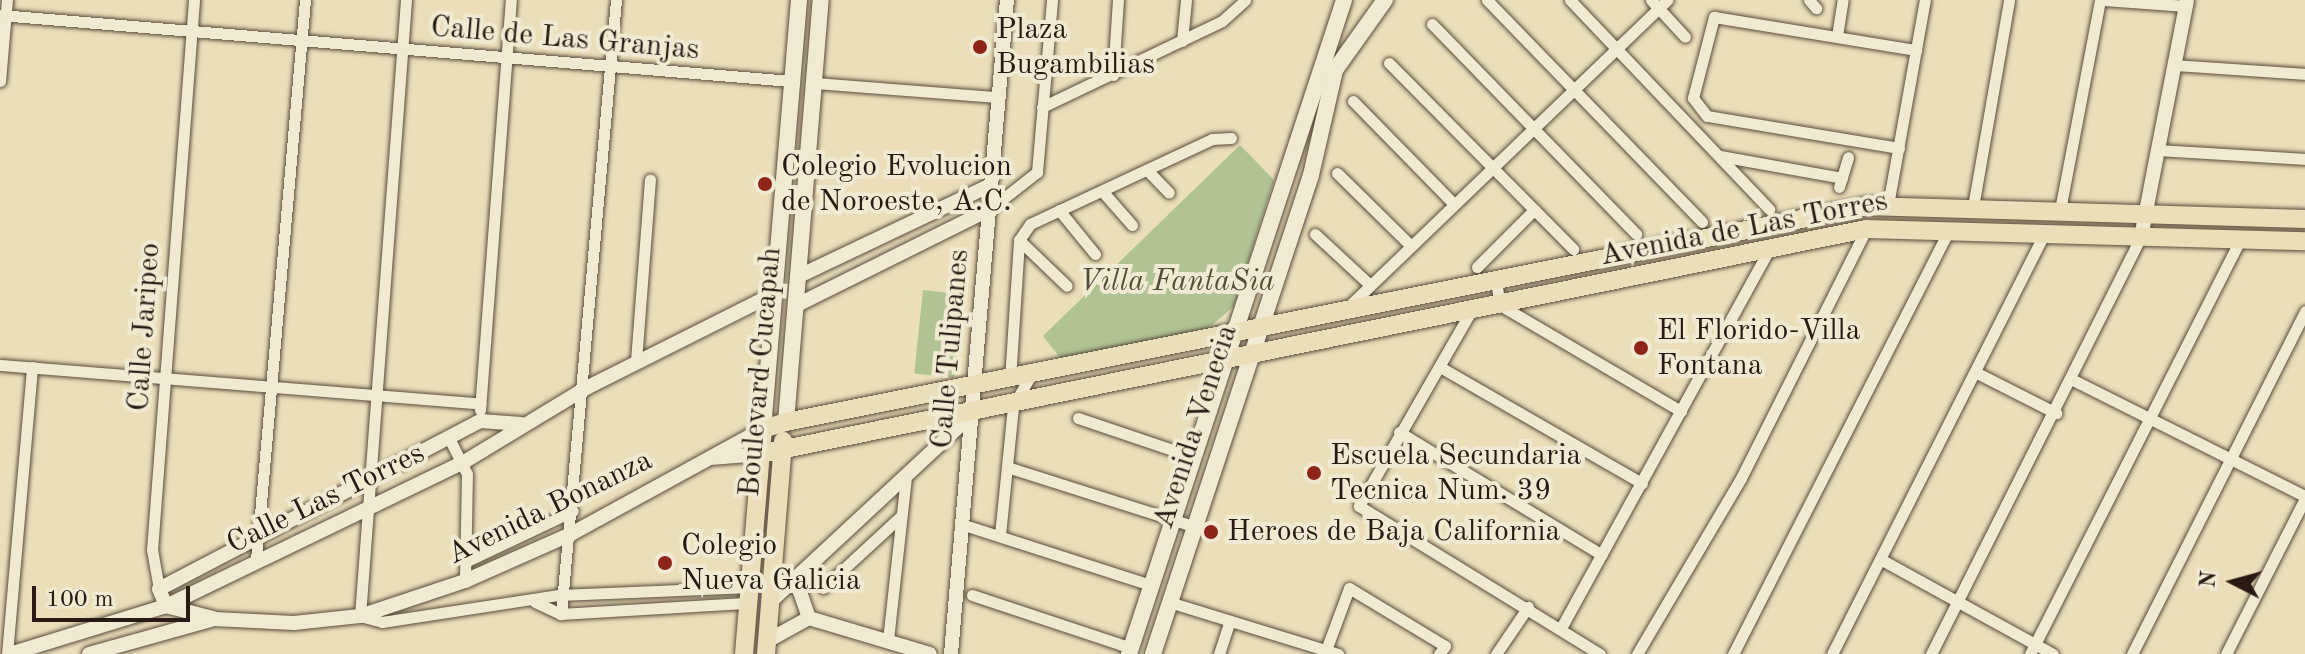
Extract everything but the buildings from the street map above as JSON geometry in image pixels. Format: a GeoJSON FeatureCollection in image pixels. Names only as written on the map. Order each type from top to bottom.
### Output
{"type":"FeatureCollection","features":[{"type":"Feature","properties":{"kind":"main road","name":"Boulevard Cucapah"},"geometry":{"type":"LineString","coordinates":[[744,654],[799,0]]}},
{"type":"Feature","properties":{"kind":"main road","name":"Boulevard Cucapah"},"geometry":{"type":"LineString","coordinates":[[767,648],[821,0]]}},
{"type":"Feature","properties":{"kind":"main road","name":"Avenida Venecia"},"geometry":{"type":"LineString","coordinates":[[1130,651],[1344,0]]}},
{"type":"Feature","properties":{"kind":"main road","name":"Avenida Venecia"},"geometry":{"type":"LineString","coordinates":[[1153,654],[1256,330],[1311,175],[1335,70],[1385,0]]}},
{"type":"Feature","properties":{"kind":"main road","name":"Avenida de Las Torres"},"geometry":{"type":"LineString","coordinates":[[763,429],[1888,205],[2305,219]]}},
{"type":"Feature","properties":{"kind":"main road","name":"Avenida de Las Torres"},"geometry":{"type":"LineString","coordinates":[[760,454],[1013,406],[1866,229],[1950,228],[2305,241]]}},
{"type":"Feature","properties":{"kind":"street"},"geometry":{"type":"LineString","coordinates":[[0,81],[3,15],[7,0]]}},
{"type":"Feature","properties":{"kind":"street","name":"Calle Jaripeo"},"geometry":{"type":"LineString","coordinates":[[166,606],[159,589],[152,550],[168,380],[194,0]]}},
{"type":"Feature","properties":{"kind":"street"},"geometry":{"type":"LineString","coordinates":[[256,560],[305,0]]}},
{"type":"Feature","properties":{"kind":"street"},"geometry":{"type":"LineString","coordinates":[[406,0],[360,616],[382,622],[535,602],[559,595],[720,589],[749,595]]}},
{"type":"Feature","properties":{"kind":"street"},"geometry":{"type":"LineString","coordinates":[[511,0],[480,404],[481,421],[521,424]]}},
{"type":"Feature","properties":{"kind":"street"},"geometry":{"type":"LineString","coordinates":[[561,614],[559,595],[571,534],[586,388],[616,0]]}},
{"type":"Feature","properties":{"kind":"street","name":"Calle Tulipanes"},"geometry":{"type":"LineString","coordinates":[[951,654],[1007,0]]}},
{"type":"Feature","properties":{"kind":"street"},"geometry":{"type":"LineString","coordinates":[[795,306],[990,209],[1008,191],[1037,172],[1052,0]]}},
{"type":"Feature","properties":{"kind":"street"},"geometry":{"type":"LineString","coordinates":[[1113,75],[1118,0]]}},
{"type":"Feature","properties":{"kind":"street"},"geometry":{"type":"LineString","coordinates":[[1182,41],[1186,0]]}},
{"type":"Feature","properties":{"kind":"street"},"geometry":{"type":"LineString","coordinates":[[1042,107],[1182,41],[1245,0]]}},
{"type":"Feature","properties":{"kind":"street"},"geometry":{"type":"LineString","coordinates":[[1487,0],[1702,222]]}},
{"type":"Feature","properties":{"kind":"street"},"geometry":{"type":"LineString","coordinates":[[1570,0],[1769,209]]}},
{"type":"Feature","properties":{"kind":"street"},"geometry":{"type":"LineString","coordinates":[[1837,36],[1843,0]]}},
{"type":"Feature","properties":{"kind":"street"},"geometry":{"type":"LineString","coordinates":[[1888,205],[1925,0]]}},
{"type":"Feature","properties":{"kind":"street"},"geometry":{"type":"LineString","coordinates":[[1973,207],[2009,0]]}},
{"type":"Feature","properties":{"kind":"street"},"geometry":{"type":"LineString","coordinates":[[1931,654],[1960,604],[2073,380],[2141,237],[2186,3],[2102,0],[2060,210]]}},
{"type":"Feature","properties":{"kind":"street"},"geometry":{"type":"LineString","coordinates":[[1342,312],[1573,91],[1659,3],[1685,37]]}},
{"type":"Feature","properties":{"kind":"street","name":"Calle de Las Granjas"},"geometry":{"type":"LineString","coordinates":[[3,15],[791,81]]}},
{"type":"Feature","properties":{"kind":"street"},"geometry":{"type":"LineString","coordinates":[[1899,148],[1695,108],[1710,18],[1916,50]]}},
{"type":"Feature","properties":{"kind":"street"},"geometry":{"type":"LineString","coordinates":[[1432,24],[1530,130],[1636,234]]}},
{"type":"Feature","properties":{"kind":"street"},"geometry":{"type":"LineString","coordinates":[[1389,63],[1573,249]]}},
{"type":"Feature","properties":{"kind":"street"},"geometry":{"type":"LineString","coordinates":[[2174,65],[2305,74]]}},
{"type":"Feature","properties":{"kind":"street"},"geometry":{"type":"LineString","coordinates":[[814,83],[998,97]]}},
{"type":"Feature","properties":{"kind":"street"},"geometry":{"type":"LineString","coordinates":[[1353,101],[1454,204]]}},
{"type":"Feature","properties":{"kind":"street"},"geometry":{"type":"LineString","coordinates":[[1009,381],[1019,240],[1030,224],[1212,139],[1231,138]]}},
{"type":"Feature","properties":{"kind":"street"},"geometry":{"type":"LineString","coordinates":[[2159,150],[2305,159]]}},
{"type":"Feature","properties":{"kind":"street"},"geometry":{"type":"LineString","coordinates":[[1719,156],[1840,182],[1848,157]]}},
{"type":"Feature","properties":{"kind":"street"},"geometry":{"type":"LineString","coordinates":[[1148,171],[1169,193]]}},
{"type":"Feature","properties":{"kind":"street"},"geometry":{"type":"LineString","coordinates":[[1337,173],[1411,246]]}},
{"type":"Feature","properties":{"kind":"street"},"geometry":{"type":"LineString","coordinates":[[636,361],[650,180]]}},
{"type":"Feature","properties":{"kind":"street"},"geometry":{"type":"LineString","coordinates":[[797,277],[991,185],[1008,191]]}},
{"type":"Feature","properties":{"kind":"street"},"geometry":{"type":"LineString","coordinates":[[1103,192],[1132,225]]}},
{"type":"Feature","properties":{"kind":"street"},"geometry":{"type":"LineString","coordinates":[[1059,210],[1095,254]]}},
{"type":"Feature","properties":{"kind":"street"},"geometry":{"type":"LineString","coordinates":[[1477,267],[1534,210]]}},
{"type":"Feature","properties":{"kind":"street"},"geometry":{"type":"LineString","coordinates":[[1733,654],[1950,228]]}},
{"type":"Feature","properties":{"kind":"street"},"geometry":{"type":"LineString","coordinates":[[1637,654],[1741,478],[1866,229]]}},
{"type":"Feature","properties":{"kind":"street"},"geometry":{"type":"LineString","coordinates":[[1832,654],[1977,373],[2046,231]]}},
{"type":"Feature","properties":{"kind":"street"},"geometry":{"type":"LineString","coordinates":[[1315,234],[1370,285]]}},
{"type":"Feature","properties":{"kind":"street"},"geometry":{"type":"LineString","coordinates":[[2032,649],[2241,238]]}},
{"type":"Feature","properties":{"kind":"street"},"geometry":{"type":"LineString","coordinates":[[1019,240],[1067,286]]}},
{"type":"Feature","properties":{"kind":"street"},"geometry":{"type":"LineString","coordinates":[[1561,628],[1769,249]]}},
{"type":"Feature","properties":{"kind":"street"},"geometry":{"type":"LineString","coordinates":[[1496,281],[1500,305],[1681,411]]}},
{"type":"Feature","properties":{"kind":"street","name":"Calle Las Torres"},"geometry":{"type":"LineString","coordinates":[[9,654],[80,636],[166,606],[366,506],[464,462],[521,424],[586,388],[774,294]]}},
{"type":"Feature","properties":{"kind":"street"},"geometry":{"type":"LineString","coordinates":[[1471,311],[1359,506],[1600,654]]}},
{"type":"Feature","properties":{"kind":"street"},"geometry":{"type":"LineString","coordinates":[[2132,654],[2305,311]]}},
{"type":"Feature","properties":{"kind":"street"},"geometry":{"type":"LineString","coordinates":[[0,365],[377,399],[480,404]]}},
{"type":"Feature","properties":{"kind":"street"},"geometry":{"type":"LineString","coordinates":[[9,654],[32,367]]}},
{"type":"Feature","properties":{"kind":"street"},"geometry":{"type":"LineString","coordinates":[[1440,367],[1642,483]]}},
{"type":"Feature","properties":{"kind":"street"},"geometry":{"type":"LineString","coordinates":[[1977,373],[2056,413]]}},
{"type":"Feature","properties":{"kind":"street"},"geometry":{"type":"LineString","coordinates":[[1000,535],[1013,406],[1029,378]]}},
{"type":"Feature","properties":{"kind":"street"},"geometry":{"type":"LineString","coordinates":[[2073,380],[2305,497],[2226,654]]}},
{"type":"Feature","properties":{"kind":"street"},"geometry":{"type":"LineString","coordinates":[[770,602],[972,414]]}},
{"type":"Feature","properties":{"kind":"street"},"geometry":{"type":"LineString","coordinates":[[1078,418],[1193,457]]}},
{"type":"Feature","properties":{"kind":"street","name":"Calle Las Torres"},"geometry":{"type":"LineString","coordinates":[[159,589],[368,484],[481,421]]}},
{"type":"Feature","properties":{"kind":"street","name":"Avenida Bonanza"},"geometry":{"type":"LineString","coordinates":[[86,654],[214,619],[306,623],[360,616],[465,581],[571,534],[703,459],[763,429]]}},
{"type":"Feature","properties":{"kind":"street"},"geometry":{"type":"LineString","coordinates":[[1399,432],[1602,555]]}},
{"type":"Feature","properties":{"kind":"street"},"geometry":{"type":"LineString","coordinates":[[449,438],[464,462],[465,581]]}},
{"type":"Feature","properties":{"kind":"street","name":"Avenida Bonanza"},"geometry":{"type":"LineString","coordinates":[[703,459],[760,454]]}},
{"type":"Feature","properties":{"kind":"street"},"geometry":{"type":"LineString","coordinates":[[1007,467],[1193,526]]}},
{"type":"Feature","properties":{"kind":"street"},"geometry":{"type":"LineString","coordinates":[[888,640],[906,476]]}},
{"type":"Feature","properties":{"kind":"street"},"geometry":{"type":"LineString","coordinates":[[467,561],[573,511]]}},
{"type":"Feature","properties":{"kind":"street"},"geometry":{"type":"LineString","coordinates":[[823,588],[901,516]]}},
{"type":"Feature","properties":{"kind":"street"},"geometry":{"type":"LineString","coordinates":[[961,524],[1151,585]]}},
{"type":"Feature","properties":{"kind":"street"},"geometry":{"type":"LineString","coordinates":[[1882,560],[2032,649],[2053,654]]}},
{"type":"Feature","properties":{"kind":"street"},"geometry":{"type":"LineString","coordinates":[[809,618],[800,592],[812,566]]}},
{"type":"Feature","properties":{"kind":"street"},"geometry":{"type":"LineString","coordinates":[[1169,602],[1332,652],[1349,588],[1445,646],[1439,654]]}},
{"type":"Feature","properties":{"kind":"street"},"geometry":{"type":"LineString","coordinates":[[720,589],[721,604]]}},
{"type":"Feature","properties":{"kind":"street"},"geometry":{"type":"LineString","coordinates":[[535,602],[561,614],[721,604],[749,595]]}},
{"type":"Feature","properties":{"kind":"street"},"geometry":{"type":"LineString","coordinates":[[972,595],[1130,651]]}},
{"type":"Feature","properties":{"kind":"street"},"geometry":{"type":"LineString","coordinates":[[166,606],[214,619]]}},
{"type":"Feature","properties":{"kind":"street"},"geometry":{"type":"LineString","coordinates":[[1496,654],[1528,607]]}},
{"type":"Feature","properties":{"kind":"street"},"geometry":{"type":"LineString","coordinates":[[809,618],[930,654]]}},
{"type":"Feature","properties":{"kind":"street"},"geometry":{"type":"LineString","coordinates":[[767,648],[809,618]]}},
{"type":"Feature","properties":{"kind":"street"},"geometry":{"type":"LineString","coordinates":[[1219,654],[1230,621]]}},
{"type":"Feature","properties":{"kind":"street"},"geometry":{"type":"LineString","coordinates":[[80,636],[86,654]]}},
{"type":"Feature","properties":{"kind":"green space","name":"Villa FantaSia"},"geometry":{"type":"Polygon","coordinates":[[[1240,145],[1274,180],[1234,306],[1202,334],[1064,363],[1043,336],[1240,145]]]}},
{"type":"Feature","properties":{"kind":"green space"},"geometry":{"type":"Polygon","coordinates":[[[923,290],[963,294],[954,378],[914,374],[923,290]]]}},
{"type":"Feature","properties":{"kind":"place","name":"Plaza Bugambilias"},"geometry":{"type":"Point","coordinates":[980,47]}},
{"type":"Feature","properties":{"kind":"place","name":"Colegio Evolucion de Noroeste, A.C."},"geometry":{"type":"Point","coordinates":[765,184]}},
{"type":"Feature","properties":{"kind":"place","name":"El Florido-Villa Fontana"},"geometry":{"type":"Point","coordinates":[1641,348]}},
{"type":"Feature","properties":{"kind":"place","name":"Escuela Secundaria Tecnica Num. 39"},"geometry":{"type":"Point","coordinates":[1314,473]}},
{"type":"Feature","properties":{"kind":"place","name":"Heroes de Baja California"},"geometry":{"type":"Point","coordinates":[1211,532]}},
{"type":"Feature","properties":{"kind":"place","name":"Colegio Nueva Galicia"},"geometry":{"type":"Point","coordinates":[665,563]}}]}
